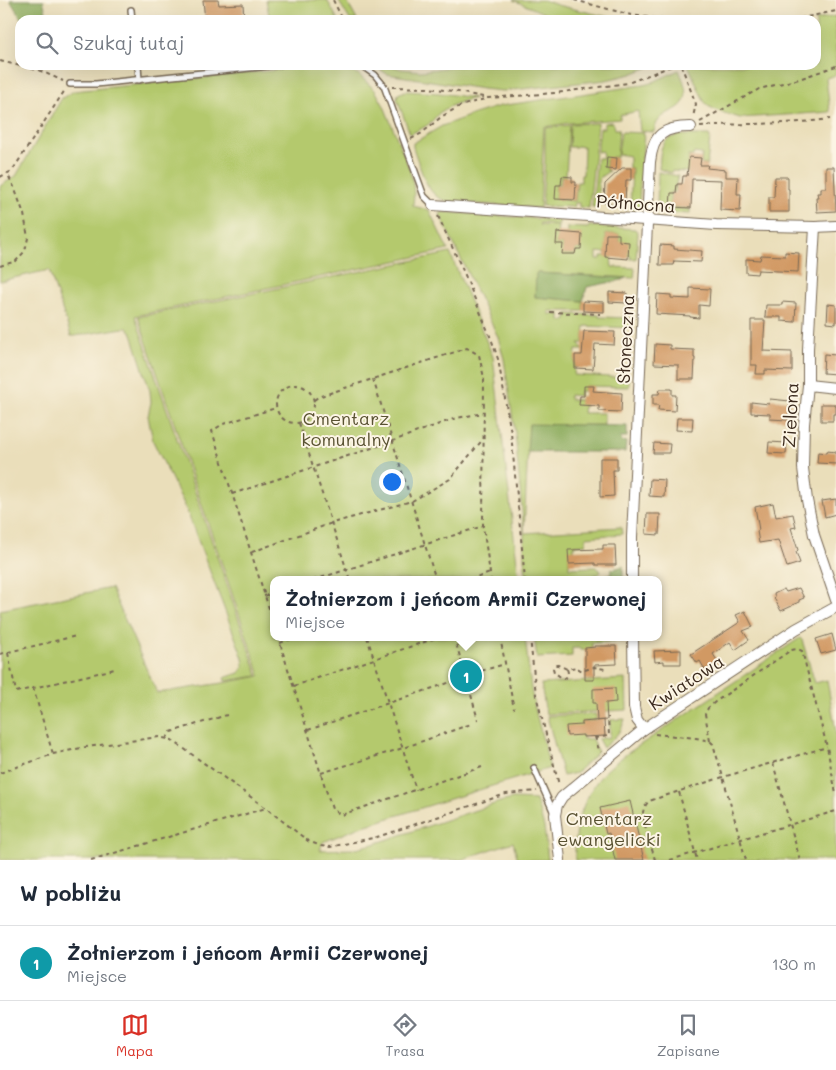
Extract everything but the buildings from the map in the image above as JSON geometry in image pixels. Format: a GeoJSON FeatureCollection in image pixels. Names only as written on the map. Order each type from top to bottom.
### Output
{"type":"FeatureCollection","features":[{"type":"Feature","properties":{"kind":"street","name":"Słoneczna"},"geometry":{"type":"LineString","coordinates":[[632,576],[633,518],[650,162],[652,148],[663,132],[670,128],[691,127]]}},
{"type":"Feature","properties":{"kind":"street","name":"Północna"},"geometry":{"type":"LineString","coordinates":[[433,205],[716,225],[836,226]]}},
{"type":"Feature","properties":{"kind":"street","name":"Zielona"},"geometry":{"type":"LineString","coordinates":[[815,227],[808,349],[808,385],[804,424],[804,468],[807,500],[814,535],[836,600]]}},
{"type":"Feature","properties":{"kind":"street"},"geometry":{"type":"LineString","coordinates":[[808,385],[836,388]]}},
{"type":"Feature","properties":{"kind":"street","name":"Kwiatowa"},"geometry":{"type":"LineString","coordinates":[[562,797],[644,729],[796,629],[836,607]]}},
{"type":"Feature","properties":{"kind":"street"},"geometry":{"type":"LineString","coordinates":[[633,641],[634,707],[637,720],[644,729]]}},
{"type":"Feature","properties":{"kind":"street"},"geometry":{"type":"LineString","coordinates":[[560,860],[555,815],[562,797]]}},
{"type":"Feature","properties":{"kind":"lane"},"geometry":{"type":"LineString","coordinates":[[131,10],[132,15]]}},
{"type":"Feature","properties":{"kind":"lane"},"geometry":{"type":"LineString","coordinates":[[138,70],[139,80]]}},
{"type":"Feature","properties":{"kind":"lane"},"geometry":{"type":"LineString","coordinates":[[70,84],[96,84],[232,70]]}},
{"type":"Feature","properties":{"kind":"lane"},"geometry":{"type":"LineString","coordinates":[[367,70],[384,86],[424,196],[433,205]]}},
{"type":"Feature","properties":{"kind":"lane"},"geometry":{"type":"LineString","coordinates":[[534,768],[555,815]]}},
{"type":"Feature","properties":{"kind":"path"},"geometry":{"type":"LineString","coordinates":[[333,0],[340,15]]}},
{"type":"Feature","properties":{"kind":"path"},"geometry":{"type":"LineString","coordinates":[[574,0],[631,15]]}},
{"type":"Feature","properties":{"kind":"path"},"geometry":{"type":"LineString","coordinates":[[816,15],[836,11]]}},
{"type":"Feature","properties":{"kind":"path"},"geometry":{"type":"LineString","coordinates":[[0,61],[15,65]]}},
{"type":"Feature","properties":{"kind":"path"},"geometry":{"type":"LineString","coordinates":[[691,127],[758,89],[799,79],[836,66]]}},
{"type":"Feature","properties":{"kind":"path"},"geometry":{"type":"LineString","coordinates":[[0,177],[12,171],[70,84],[36,70]]}},
{"type":"Feature","properties":{"kind":"path"},"geometry":{"type":"LineString","coordinates":[[405,142],[422,133],[441,116],[460,106],[488,98],[555,93],[628,83],[661,70]]}},
{"type":"Feature","properties":{"kind":"path"},"geometry":{"type":"LineString","coordinates":[[683,70],[696,104],[691,127]]}},
{"type":"Feature","properties":{"kind":"path"},"geometry":{"type":"LineString","coordinates":[[384,86],[453,91],[488,98]]}},
{"type":"Feature","properties":{"kind":"path"},"geometry":{"type":"LineString","coordinates":[[691,127],[724,124],[805,123],[830,119]]}},
{"type":"Feature","properties":{"kind":"path"},"geometry":{"type":"LineString","coordinates":[[0,266],[16,261],[25,251],[28,238],[24,214],[14,186],[7,174]]}},
{"type":"Feature","properties":{"kind":"path"},"geometry":{"type":"LineString","coordinates":[[433,205],[465,275],[498,359],[511,433],[525,576]]}},
{"type":"Feature","properties":{"kind":"path"},"geometry":{"type":"LineString","coordinates":[[550,312],[601,314]]}},
{"type":"Feature","properties":{"kind":"path"},"geometry":{"type":"LineString","coordinates":[[314,400],[318,397],[468,348],[478,355],[484,378],[483,526],[490,576]]}},
{"type":"Feature","properties":{"kind":"path"},"geometry":{"type":"LineString","coordinates":[[373,379],[435,576]]}},
{"type":"Feature","properties":{"kind":"path"},"geometry":{"type":"LineString","coordinates":[[289,386],[298,386],[307,390],[314,400],[314,408],[311,415],[299,423],[289,422],[282,418],[276,408],[276,401],[281,392],[289,386]]}},
{"type":"Feature","properties":{"kind":"path"},"geometry":{"type":"LineString","coordinates":[[270,613],[212,431],[223,424],[276,408]]}},
{"type":"Feature","properties":{"kind":"path"},"geometry":{"type":"LineString","coordinates":[[232,494],[393,441],[456,418],[484,413]]}},
{"type":"Feature","properties":{"kind":"path"},"geometry":{"type":"LineString","coordinates":[[299,423],[349,576]]}},
{"type":"Feature","properties":{"kind":"path"},"geometry":{"type":"LineString","coordinates":[[250,552],[332,524],[412,501],[450,478],[484,438]]}},
{"type":"Feature","properties":{"kind":"path"},"geometry":{"type":"LineString","coordinates":[[326,576],[483,526]]}},
{"type":"Feature","properties":{"kind":"path"},"geometry":{"type":"LineString","coordinates":[[481,576],[490,573]]}},
{"type":"Feature","properties":{"kind":"path"},"geometry":{"type":"LineString","coordinates":[[264,596],[270,594]]}},
{"type":"Feature","properties":{"kind":"path"},"geometry":{"type":"LineString","coordinates":[[0,654],[76,636]]}},
{"type":"Feature","properties":{"kind":"path"},"geometry":{"type":"LineString","coordinates":[[286,641],[280,643],[332,809],[341,815],[485,766]]}},
{"type":"Feature","properties":{"kind":"path"},"geometry":{"type":"LineString","coordinates":[[368,641],[416,790]]}},
{"type":"Feature","properties":{"kind":"path"},"geometry":{"type":"LineString","coordinates":[[293,686],[428,641]]}},
{"type":"Feature","properties":{"kind":"path"},"geometry":{"type":"LineString","coordinates":[[455,641],[464,670]]}},
{"type":"Feature","properties":{"kind":"path"},"geometry":{"type":"LineString","coordinates":[[501,641],[514,709]]}},
{"type":"Feature","properties":{"kind":"path"},"geometry":{"type":"LineString","coordinates":[[530,641],[536,695],[562,797]]}},
{"type":"Feature","properties":{"kind":"path"},"geometry":{"type":"LineString","coordinates":[[746,860],[724,777],[713,744],[710,741],[705,714],[708,708],[715,702],[790,650],[802,650],[827,747],[836,794]]}},
{"type":"Feature","properties":{"kind":"path"},"geometry":{"type":"LineString","coordinates":[[8,653],[16,692],[115,669]]}},
{"type":"Feature","properties":{"kind":"path"},"geometry":{"type":"LineString","coordinates":[[474,673],[505,664]]}},
{"type":"Feature","properties":{"kind":"path"},"geometry":{"type":"LineString","coordinates":[[567,669],[567,677],[562,679],[554,672],[553,668],[555,665],[558,665],[567,669],[576,667],[582,671],[594,667],[604,668]]}},
{"type":"Feature","properties":{"kind":"path"},"geometry":{"type":"LineString","coordinates":[[473,667],[476,681],[462,685],[458,672],[464,670],[473,667]]}},
{"type":"Feature","properties":{"kind":"path"},"geometry":{"type":"LineString","coordinates":[[307,730],[460,679]]}},
{"type":"Feature","properties":{"kind":"path"},"geometry":{"type":"LineString","coordinates":[[468,684],[478,720]]}},
{"type":"Feature","properties":{"kind":"path"},"geometry":{"type":"LineString","coordinates":[[33,688],[53,754]]}},
{"type":"Feature","properties":{"kind":"path"},"geometry":{"type":"LineString","coordinates":[[166,739],[171,732],[227,715]]}},
{"type":"Feature","properties":{"kind":"path"},"geometry":{"type":"LineString","coordinates":[[608,717],[609,736],[595,737],[598,747],[608,759]]}},
{"type":"Feature","properties":{"kind":"path"},"geometry":{"type":"LineString","coordinates":[[321,773],[403,748],[471,724]]}},
{"type":"Feature","properties":{"kind":"path"},"geometry":{"type":"LineString","coordinates":[[644,729],[656,734],[710,741]]}},
{"type":"Feature","properties":{"kind":"path"},"geometry":{"type":"LineString","coordinates":[[0,773],[53,754],[104,744],[159,737],[172,740],[308,841],[330,847],[377,837],[506,794],[544,790]]}},
{"type":"Feature","properties":{"kind":"path"},"geometry":{"type":"LineString","coordinates":[[655,860],[643,811],[649,801],[827,747]]}},
{"type":"Feature","properties":{"kind":"path"},"geometry":{"type":"LineString","coordinates":[[773,763],[800,860]]}},
{"type":"Feature","properties":{"kind":"path"},"geometry":{"type":"LineString","coordinates":[[679,792],[697,860]]}},
{"type":"Feature","properties":{"kind":"path"},"geometry":{"type":"LineString","coordinates":[[91,860],[266,808]]}},
{"type":"Feature","properties":{"kind":"path"},"geometry":{"type":"LineString","coordinates":[[670,860],[836,810]]}},
{"type":"Feature","properties":{"kind":"green space"},"geometry":{"type":"Polygon","coordinates":[[[10,0],[43,0],[47,15],[19,15],[10,0]]]}},
{"type":"Feature","properties":{"kind":"green space"},"geometry":{"type":"Polygon","coordinates":[[[266,0],[327,0],[335,15],[269,15],[266,0]]]}},
{"type":"Feature","properties":{"kind":"green space"},"geometry":{"type":"Polygon","coordinates":[[[338,0],[346,0],[354,15],[347,15],[338,0]]]}},
{"type":"Feature","properties":{"kind":"green space"},"geometry":{"type":"Polygon","coordinates":[[[513,0],[544,0],[600,15],[548,15],[513,0]]]}},
{"type":"Feature","properties":{"kind":"green space"},"geometry":{"type":"Polygon","coordinates":[[[836,16],[836,75],[826,78],[830,112],[740,118],[718,111],[708,106],[704,101],[690,70],[821,70],[821,19],[836,16]]]}},
{"type":"Feature","properties":{"kind":"green space"},"geometry":{"type":"Polygon","coordinates":[[[278,70],[345,70],[358,74],[375,90],[384,106],[409,168],[413,183],[413,206],[429,210],[448,250],[135,316],[258,676],[225,681],[224,678],[239,673],[244,666],[243,658],[185,506],[153,441],[148,416],[151,402],[150,391],[131,331],[123,328],[71,336],[49,270],[0,281],[0,186],[16,176],[62,98],[74,91],[278,70]]]}},
{"type":"Feature","properties":{"kind":"green space"},"geometry":{"type":"Polygon","coordinates":[[[381,70],[642,70],[606,80],[503,91],[387,74],[381,70]]]}},
{"type":"Feature","properties":{"kind":"green space"},"geometry":{"type":"Polygon","coordinates":[[[679,70],[686,91],[684,101],[658,121],[654,132],[640,131],[638,111],[620,115],[620,119],[544,127],[540,208],[448,202],[437,197],[427,185],[413,143],[442,126],[500,106],[643,85],[679,70]]]}},
{"type":"Feature","properties":{"kind":"green space"},"geometry":{"type":"Polygon","coordinates":[[[405,91],[474,98],[446,109],[438,114],[428,125],[410,134],[397,99],[398,94],[405,91]]]}},
{"type":"Feature","properties":{"kind":"green space"},"geometry":{"type":"Polygon","coordinates":[[[613,122],[614,129],[619,129],[617,157],[612,157],[612,160],[606,160],[606,170],[609,171],[599,178],[597,207],[592,207],[597,158],[603,158],[602,151],[597,152],[600,128],[604,128],[604,123],[613,122]]]}},
{"type":"Feature","properties":{"kind":"green space"},"geometry":{"type":"Polygon","coordinates":[[[598,123],[589,208],[579,207],[579,203],[575,203],[574,207],[542,206],[545,128],[569,125],[566,176],[561,176],[560,184],[556,184],[555,199],[575,201],[577,182],[581,182],[581,175],[583,175],[584,147],[569,147],[570,124],[598,123]]]}},
{"type":"Feature","properties":{"kind":"green space"},"geometry":{"type":"Polygon","coordinates":[[[621,132],[644,133],[639,210],[630,210],[632,168],[629,168],[629,156],[618,154],[621,132]]]}},
{"type":"Feature","properties":{"kind":"green space"},"geometry":{"type":"Polygon","coordinates":[[[680,135],[709,135],[710,137],[707,165],[701,164],[702,154],[694,153],[693,156],[689,156],[688,165],[699,168],[699,173],[672,171],[671,173],[659,169],[664,143],[668,139],[680,135]]]}},
{"type":"Feature","properties":{"kind":"green space"},"geometry":{"type":"Polygon","coordinates":[[[658,172],[678,176],[675,192],[670,192],[670,207],[690,209],[690,214],[657,212],[658,172]]]}},
{"type":"Feature","properties":{"kind":"green space"},"geometry":{"type":"Polygon","coordinates":[[[442,212],[559,220],[559,225],[540,223],[539,225],[558,226],[556,244],[563,244],[563,254],[575,254],[576,249],[581,249],[567,233],[567,227],[588,228],[589,226],[635,229],[638,233],[636,259],[630,259],[631,256],[628,256],[619,241],[619,234],[606,234],[608,253],[597,252],[597,259],[601,259],[601,256],[611,256],[612,267],[635,268],[634,278],[537,273],[535,297],[583,301],[583,311],[549,311],[549,314],[560,314],[560,321],[566,321],[567,314],[632,318],[631,328],[585,326],[583,343],[579,343],[583,350],[576,350],[574,375],[629,378],[629,387],[585,386],[584,391],[580,391],[580,396],[569,395],[569,399],[580,400],[584,405],[583,413],[604,413],[604,425],[529,425],[524,533],[515,433],[504,359],[498,337],[441,217],[440,214],[442,212]]]}},
{"type":"Feature","properties":{"kind":"green space","name":"Cmentarz komunalny"},"geometry":{"type":"Polygon","coordinates":[[[450,253],[493,357],[519,576],[270,576],[270,641],[525,641],[534,705],[550,768],[360,827],[323,842],[320,850],[352,849],[374,844],[500,802],[513,799],[536,800],[544,827],[548,860],[518,860],[513,842],[460,860],[0,860],[0,610],[111,588],[157,693],[260,676],[138,317],[450,253]]]}},
{"type":"Feature","properties":{"kind":"green space"},"geometry":{"type":"Polygon","coordinates":[[[536,273],[626,278],[587,287],[583,301],[535,297],[536,273]]]}},
{"type":"Feature","properties":{"kind":"green space"},"geometry":{"type":"Polygon","coordinates":[[[529,424],[627,426],[627,437],[621,437],[621,441],[626,442],[625,452],[527,452],[529,424]]]}},
{"type":"Feature","properties":{"kind":"green space"},"geometry":{"type":"Polygon","coordinates":[[[621,527],[622,534],[586,537],[586,544],[574,545],[574,550],[569,551],[569,568],[595,567],[601,572],[595,576],[526,576],[524,533],[621,527]]]}},
{"type":"Feature","properties":{"kind":"green space"},"geometry":{"type":"Polygon","coordinates":[[[623,566],[623,576],[603,576],[611,575],[611,570],[623,566]]]}},
{"type":"Feature","properties":{"kind":"green space","name":"Cmentarz ewangelicki"},"geometry":{"type":"Polygon","coordinates":[[[800,638],[815,683],[827,680],[836,732],[836,860],[575,860],[578,825],[585,802],[596,782],[606,770],[625,755],[800,638]]]}},
{"type":"Feature","properties":{"kind":"green space"},"geometry":{"type":"Polygon","coordinates":[[[535,641],[624,641],[592,643],[592,649],[580,650],[580,648],[572,648],[572,656],[537,658],[535,641]]]}},
{"type":"Feature","properties":{"kind":"green space"},"geometry":{"type":"Polygon","coordinates":[[[626,679],[627,710],[546,714],[541,684],[626,679]]]}},
{"type":"Feature","properties":{"kind":"green space"},"geometry":{"type":"Polygon","coordinates":[[[596,714],[596,720],[582,722],[583,739],[592,739],[598,752],[576,773],[563,776],[547,716],[596,714]]]}},
{"type":"Feature","properties":{"kind":"green space"},"geometry":{"type":"Polygon","coordinates":[[[625,719],[619,732],[603,748],[598,739],[610,737],[610,720],[625,719]]]}},
{"type":"Feature","properties":{"kind":"place","name":"Żołnierzom i jeńcom Armii Czerwonej"},"geometry":{"type":"Point","coordinates":[466,676]}}]}
